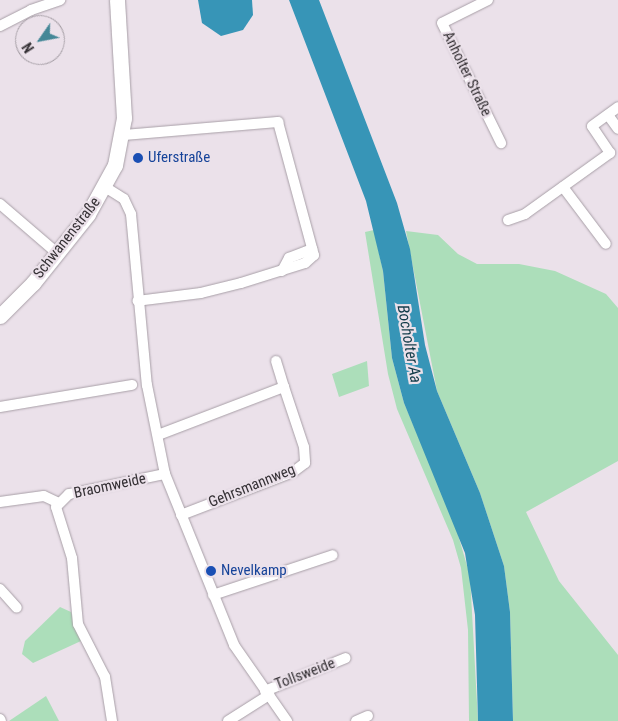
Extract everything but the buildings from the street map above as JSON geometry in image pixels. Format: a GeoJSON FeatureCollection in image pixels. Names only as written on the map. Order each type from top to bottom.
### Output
{"type":"FeatureCollection","features":[{"type":"Feature","properties":{"kind":"street"},"geometry":{"type":"LineString","coordinates":[[0,26],[31,10],[60,0]]}},
{"type":"Feature","properties":{"kind":"street","name":"Schwanenstraße"},"geometry":{"type":"LineString","coordinates":[[0,316],[57,253],[88,214],[105,187],[123,135],[117,0]]}},
{"type":"Feature","properties":{"kind":"street","name":"Anholter Straße"},"geometry":{"type":"LineString","coordinates":[[488,0],[442,23],[501,143]]}},
{"type":"Feature","properties":{"kind":"street"},"geometry":{"type":"LineString","coordinates":[[508,220],[525,214],[614,151],[592,126],[618,108]]}},
{"type":"Feature","properties":{"kind":"street"},"geometry":{"type":"LineString","coordinates":[[608,115],[618,129]]}},
{"type":"Feature","properties":{"kind":"street"},"geometry":{"type":"LineString","coordinates":[[123,135],[278,122],[312,249],[311,260],[282,271],[201,293],[137,301]]}},
{"type":"Feature","properties":{"kind":"street"},"geometry":{"type":"LineString","coordinates":[[105,187],[124,198],[131,214],[137,301],[147,384],[165,474],[234,645],[287,721]]}},
{"type":"Feature","properties":{"kind":"street"},"geometry":{"type":"LineString","coordinates":[[563,187],[606,244]]}},
{"type":"Feature","properties":{"kind":"street"},"geometry":{"type":"LineString","coordinates":[[0,204],[57,253]]}},
{"type":"Feature","properties":{"kind":"street","name":"Gehrsmannweg"},"geometry":{"type":"LineString","coordinates":[[181,515],[293,472],[305,463],[304,447],[276,361]]}},
{"type":"Feature","properties":{"kind":"street"},"geometry":{"type":"LineString","coordinates":[[0,407],[132,385]]}},
{"type":"Feature","properties":{"kind":"street"},"geometry":{"type":"LineString","coordinates":[[158,435],[284,388]]}},
{"type":"Feature","properties":{"kind":"street","name":"Braomweide"},"geometry":{"type":"LineString","coordinates":[[57,502],[69,494],[165,474]]}},
{"type":"Feature","properties":{"kind":"street","name":"Braomweide"},"geometry":{"type":"LineString","coordinates":[[0,502],[44,496],[57,502]]}},
{"type":"Feature","properties":{"kind":"street","name":"Braomweide"},"geometry":{"type":"LineString","coordinates":[[57,502],[57,517],[72,558],[78,624],[105,677],[112,721]]}},
{"type":"Feature","properties":{"kind":"street"},"geometry":{"type":"LineString","coordinates":[[213,595],[333,555]]}},
{"type":"Feature","properties":{"kind":"street"},"geometry":{"type":"LineString","coordinates":[[0,589],[17,608]]}},
{"type":"Feature","properties":{"kind":"street","name":"Tollsweide"},"geometry":{"type":"LineString","coordinates":[[267,693],[346,658]]}},
{"type":"Feature","properties":{"kind":"street"},"geometry":{"type":"LineString","coordinates":[[228,721],[267,693]]}},
{"type":"Feature","properties":{"kind":"street"},"geometry":{"type":"LineString","coordinates":[[356,721],[368,716]]}},
{"type":"Feature","properties":{"kind":"green space"},"geometry":{"type":"Polygon","coordinates":[[[374,230],[383,271],[392,358],[404,403],[454,521],[470,576],[478,721],[469,721],[468,630],[461,568],[453,540],[397,409],[388,374],[365,232],[374,230]]]}},
{"type":"Feature","properties":{"kind":"green space"},"geometry":{"type":"Polygon","coordinates":[[[406,231],[438,235],[458,254],[477,264],[519,264],[555,271],[606,294],[618,308],[618,461],[526,512],[559,581],[618,655],[618,721],[513,721],[510,612],[504,566],[480,493],[437,391],[406,231]]]}},
{"type":"Feature","properties":{"kind":"green space"},"geometry":{"type":"Polygon","coordinates":[[[367,361],[369,386],[339,397],[332,374],[367,361]]]}},
{"type":"Feature","properties":{"kind":"green space"},"geometry":{"type":"Polygon","coordinates":[[[60,607],[71,612],[81,641],[33,663],[22,654],[25,641],[60,607]]]}},
{"type":"Feature","properties":{"kind":"green space"},"geometry":{"type":"Polygon","coordinates":[[[46,696],[59,721],[9,721],[46,696]]]}},
{"type":"Feature","properties":{"kind":"water"},"geometry":{"type":"Polygon","coordinates":[[[198,0],[252,0],[253,15],[243,30],[221,36],[202,23],[198,0]]]}},
{"type":"Feature","properties":{"kind":"water","name":"Bocholter Aa"},"geometry":{"type":"Polygon","coordinates":[[[289,0],[319,0],[397,203],[410,249],[425,345],[437,391],[480,493],[504,566],[510,612],[513,721],[478,721],[475,615],[465,553],[404,403],[392,358],[383,271],[366,201],[289,0]]]}},
{"type":"Feature","properties":{"kind":"place","name":"Uferstraße"},"geometry":{"type":"Point","coordinates":[138,158]}},
{"type":"Feature","properties":{"kind":"place","name":"Nevelkamp"},"geometry":{"type":"Point","coordinates":[211,571]}}]}
